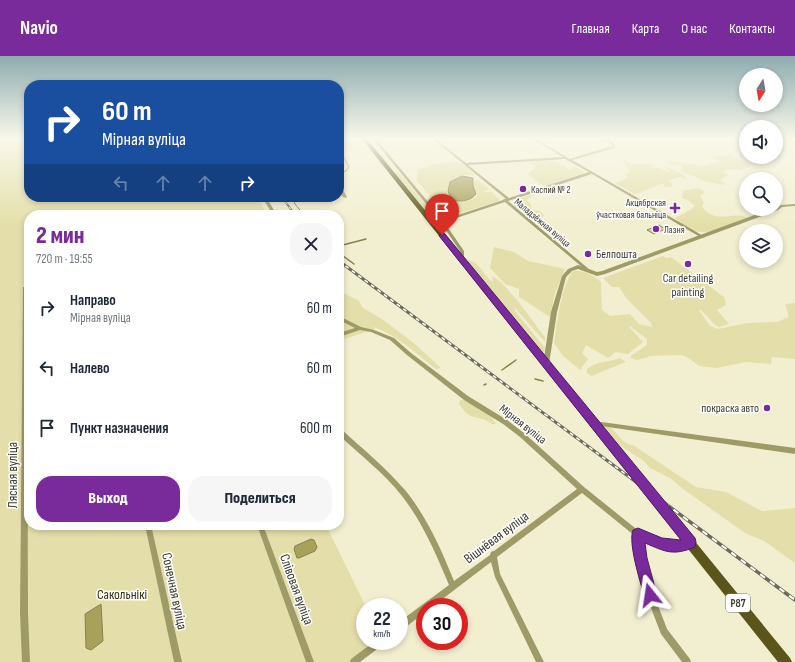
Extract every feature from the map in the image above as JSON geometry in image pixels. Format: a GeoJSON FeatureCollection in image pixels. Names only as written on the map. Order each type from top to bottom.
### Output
{"type":"FeatureCollection","features":[{"type":"Feature","properties":{"kind":"main road","name":"Р87"},"geometry":{"type":"LineString","coordinates":[[387,167],[786,662]]}},
{"type":"Feature","properties":{"kind":"street","name":"Маладзёжная вуліца"},"geometry":{"type":"LineString","coordinates":[[470,167],[579,265]]}},
{"type":"Feature","properties":{"kind":"street"},"geometry":{"type":"LineString","coordinates":[[581,167],[703,237]]}},
{"type":"Feature","properties":{"kind":"street"},"geometry":{"type":"LineString","coordinates":[[390,171],[399,169],[442,221],[462,251],[462,260]]}},
{"type":"Feature","properties":{"kind":"street"},"geometry":{"type":"LineString","coordinates":[[434,224],[591,173]]}},
{"type":"Feature","properties":{"kind":"street"},"geometry":{"type":"LineString","coordinates":[[783,206],[795,205]]}},
{"type":"Feature","properties":{"kind":"street"},"geometry":{"type":"LineString","coordinates":[[546,364],[554,312],[564,277],[570,270],[579,265],[597,274],[603,273],[758,216]]}},
{"type":"Feature","properties":{"kind":"street","name":"Мірная вуліца"},"geometry":{"type":"LineString","coordinates":[[344,320],[360,328],[372,330],[392,339],[466,398],[505,422],[582,489],[638,534],[662,544],[680,546],[690,542]]}},
{"type":"Feature","properties":{"kind":"street"},"geometry":{"type":"LineString","coordinates":[[344,333],[360,328]]}},
{"type":"Feature","properties":{"kind":"street"},"geometry":{"type":"LineString","coordinates":[[595,424],[795,451]]}},
{"type":"Feature","properties":{"kind":"street"},"geometry":{"type":"LineString","coordinates":[[344,436],[392,481],[412,503],[434,542],[453,586]]}},
{"type":"Feature","properties":{"kind":"street","name":"Вішнёвая вуліца"},"geometry":{"type":"LineString","coordinates":[[437,598],[493,554],[582,489]]}},
{"type":"Feature","properties":{"kind":"street","name":"Лясная вуліца"},"geometry":{"type":"LineString","coordinates":[[26,530],[24,613],[26,662]]}},
{"type":"Feature","properties":{"kind":"street","name":"Сонечная вуліца"},"geometry":{"type":"LineString","coordinates":[[149,530],[178,662]]}},
{"type":"Feature","properties":{"kind":"street","name":"Слівовая вуліца"},"geometry":{"type":"LineString","coordinates":[[262,530],[310,662]]}},
{"type":"Feature","properties":{"kind":"street"},"geometry":{"type":"LineString","coordinates":[[638,534],[641,558],[650,595],[664,631],[687,662]]}},
{"type":"Feature","properties":{"kind":"street"},"geometry":{"type":"LineString","coordinates":[[493,554],[497,575],[540,662]]}},
{"type":"Feature","properties":{"kind":"street","name":"Вішнёвая вуліца"},"geometry":{"type":"LineString","coordinates":[[408,620],[416,614]]}},
{"type":"Feature","properties":{"kind":"street"},"geometry":{"type":"LineString","coordinates":[[354,662],[369,650]]}},
{"type":"Feature","properties":{"kind":"green space","name":"Сакольнікі"},"geometry":{"type":"Polygon","coordinates":[[[0,167],[24,167],[24,202],[260,202],[265,210],[24,210],[24,530],[328,530],[362,598],[356,598],[356,650],[367,650],[350,662],[0,662],[0,167]]]}},
{"type":"Feature","properties":{"kind":"green space"},"geometry":{"type":"Polygon","coordinates":[[[466,167],[475,175],[462,175],[450,182],[447,191],[449,199],[464,202],[472,200],[478,195],[473,186],[474,181],[478,180],[489,189],[483,192],[492,192],[499,199],[499,201],[451,216],[447,215],[416,180],[419,169],[466,167]]]}},
{"type":"Feature","properties":{"kind":"green space"},"geometry":{"type":"Polygon","coordinates":[[[536,167],[566,167],[570,170],[576,167],[584,173],[548,185],[542,185],[528,174],[536,167]]]}},
{"type":"Feature","properties":{"kind":"green space"},"geometry":{"type":"Polygon","coordinates":[[[627,167],[652,167],[650,169],[659,167],[671,173],[665,167],[680,173],[687,179],[678,177],[668,181],[673,184],[671,187],[664,187],[664,183],[635,194],[615,183],[628,178],[625,175],[630,172],[627,167]]]}},
{"type":"Feature","properties":{"kind":"green space"},"geometry":{"type":"Polygon","coordinates":[[[683,167],[746,167],[741,170],[727,169],[722,173],[729,175],[721,180],[725,184],[724,185],[703,181],[692,175],[686,174],[680,169],[683,167]]]}},
{"type":"Feature","properties":{"kind":"green space"},"geometry":{"type":"Polygon","coordinates":[[[394,172],[397,172],[402,176],[438,220],[432,219],[394,172]]]}},
{"type":"Feature","properties":{"kind":"green space"},"geometry":{"type":"Polygon","coordinates":[[[698,188],[705,192],[700,196],[704,203],[702,206],[712,215],[743,216],[747,218],[710,232],[693,230],[684,226],[675,218],[695,206],[688,200],[682,198],[683,191],[698,188]]]}},
{"type":"Feature","properties":{"kind":"green space"},"geometry":{"type":"Polygon","coordinates":[[[542,191],[547,191],[533,195],[527,200],[531,204],[531,210],[539,211],[544,215],[543,217],[536,217],[530,212],[515,207],[513,203],[515,200],[542,191]]]}},
{"type":"Feature","properties":{"kind":"green space"},"geometry":{"type":"Polygon","coordinates":[[[494,247],[514,252],[528,261],[565,269],[555,293],[550,317],[519,297],[519,289],[505,284],[490,268],[494,247]]]}},
{"type":"Feature","properties":{"kind":"green space"},"geometry":{"type":"Polygon","coordinates":[[[663,256],[666,258],[671,257],[724,297],[726,305],[717,310],[729,324],[719,327],[714,324],[701,310],[699,310],[710,326],[718,329],[747,323],[777,322],[789,317],[785,304],[795,303],[795,359],[772,357],[771,364],[746,362],[717,368],[699,366],[682,355],[651,356],[637,360],[630,358],[647,345],[647,339],[631,327],[632,326],[629,327],[643,342],[628,354],[616,352],[608,358],[586,345],[582,353],[588,359],[580,370],[563,356],[554,343],[565,286],[573,271],[581,271],[601,282],[602,310],[610,316],[630,314],[639,324],[652,327],[651,323],[627,299],[619,287],[612,287],[603,278],[663,256]]]}},
{"type":"Feature","properties":{"kind":"green space"},"geometry":{"type":"Polygon","coordinates":[[[468,260],[479,266],[493,282],[492,276],[505,286],[527,313],[545,337],[545,342],[515,308],[515,311],[545,348],[543,357],[468,264],[468,260]]]}},
{"type":"Feature","properties":{"kind":"green space"},"geometry":{"type":"Polygon","coordinates":[[[344,293],[358,300],[363,308],[382,319],[415,344],[441,368],[436,369],[398,339],[373,327],[375,329],[344,339],[344,293]]]}},
{"type":"Feature","properties":{"kind":"green space"},"geometry":{"type":"Polygon","coordinates":[[[620,358],[626,362],[591,376],[587,373],[587,369],[595,364],[620,358]]]}},
{"type":"Feature","properties":{"kind":"green space"},"geometry":{"type":"Polygon","coordinates":[[[460,400],[465,400],[490,415],[496,424],[492,424],[469,415],[459,404],[460,400]]]}},
{"type":"Feature","properties":{"kind":"green space"},"geometry":{"type":"Polygon","coordinates":[[[606,426],[613,430],[625,442],[633,445],[696,487],[726,492],[762,511],[795,508],[795,563],[764,541],[745,533],[670,478],[650,468],[644,461],[622,447],[605,428],[606,426]]]}},
{"type":"Feature","properties":{"kind":"shaded area"},"geometry":{"type":"Polygon","coordinates":[[[462,176],[473,178],[473,186],[476,194],[465,201],[451,199],[448,191],[450,182],[462,176]]]}},
{"type":"Feature","properties":{"kind":"shaded area"},"geometry":{"type":"Polygon","coordinates":[[[311,539],[314,540],[317,547],[315,551],[297,558],[294,549],[295,546],[311,539]]]}},
{"type":"Feature","properties":{"kind":"shaded area"},"geometry":{"type":"Polygon","coordinates":[[[101,604],[103,641],[91,650],[86,648],[85,614],[101,604]]]}},
{"type":"Feature","properties":{"kind":"building","name":"Лазня"},"geometry":{"type":"Polygon","coordinates":[[[659,225],[665,229],[654,234],[647,230],[659,225]]]}},
{"type":"Feature","properties":{"kind":"waterway"},"geometry":{"type":"LineString","coordinates":[[344,172],[349,167]]}},
{"type":"Feature","properties":{"kind":"waterway"},"geometry":{"type":"LineString","coordinates":[[294,202],[300,210]]}},
{"type":"Feature","properties":{"kind":"waterway"},"geometry":{"type":"LineString","coordinates":[[344,245],[366,239]]}},
{"type":"Feature","properties":{"kind":"waterway"},"geometry":{"type":"LineString","coordinates":[[344,257],[354,264]]}},
{"type":"Feature","properties":{"kind":"waterway"},"geometry":{"type":"LineString","coordinates":[[502,370],[516,360]]}},
{"type":"Feature","properties":{"kind":"waterway"},"geometry":{"type":"LineString","coordinates":[[535,379],[543,381]]}},
{"type":"Feature","properties":{"kind":"railway"},"geometry":{"type":"LineString","coordinates":[[286,202],[291,210]]}},
{"type":"Feature","properties":{"kind":"railway"},"geometry":{"type":"LineString","coordinates":[[344,265],[636,482]]}},
{"type":"Feature","properties":{"kind":"railway"},"geometry":{"type":"LineString","coordinates":[[635,481],[795,600]]}},
{"type":"Feature","properties":{"kind":"place","name":"Каспий № 2"},"geometry":{"type":"Point","coordinates":[523,189]}},
{"type":"Feature","properties":{"kind":"place","name":"Акцябрская ўчастковая бальніца"},"geometry":{"type":"Point","coordinates":[675,208]}},
{"type":"Feature","properties":{"kind":"place","name":"Лазня"},"geometry":{"type":"Point","coordinates":[656,229]}},
{"type":"Feature","properties":{"kind":"place","name":"Белпошта"},"geometry":{"type":"Point","coordinates":[588,254]}},
{"type":"Feature","properties":{"kind":"place","name":"Car detailing painting"},"geometry":{"type":"Point","coordinates":[688,264]}},
{"type":"Feature","properties":{"kind":"place","name":"покраска авто"},"geometry":{"type":"Point","coordinates":[767,408]}},
{"type":"Feature","properties":{"kind":"route"},"geometry":{"type":"LineString","coordinates":[[442,235],[690,542],[680,546],[662,544],[638,534],[641,558],[650,595]]}}]}
